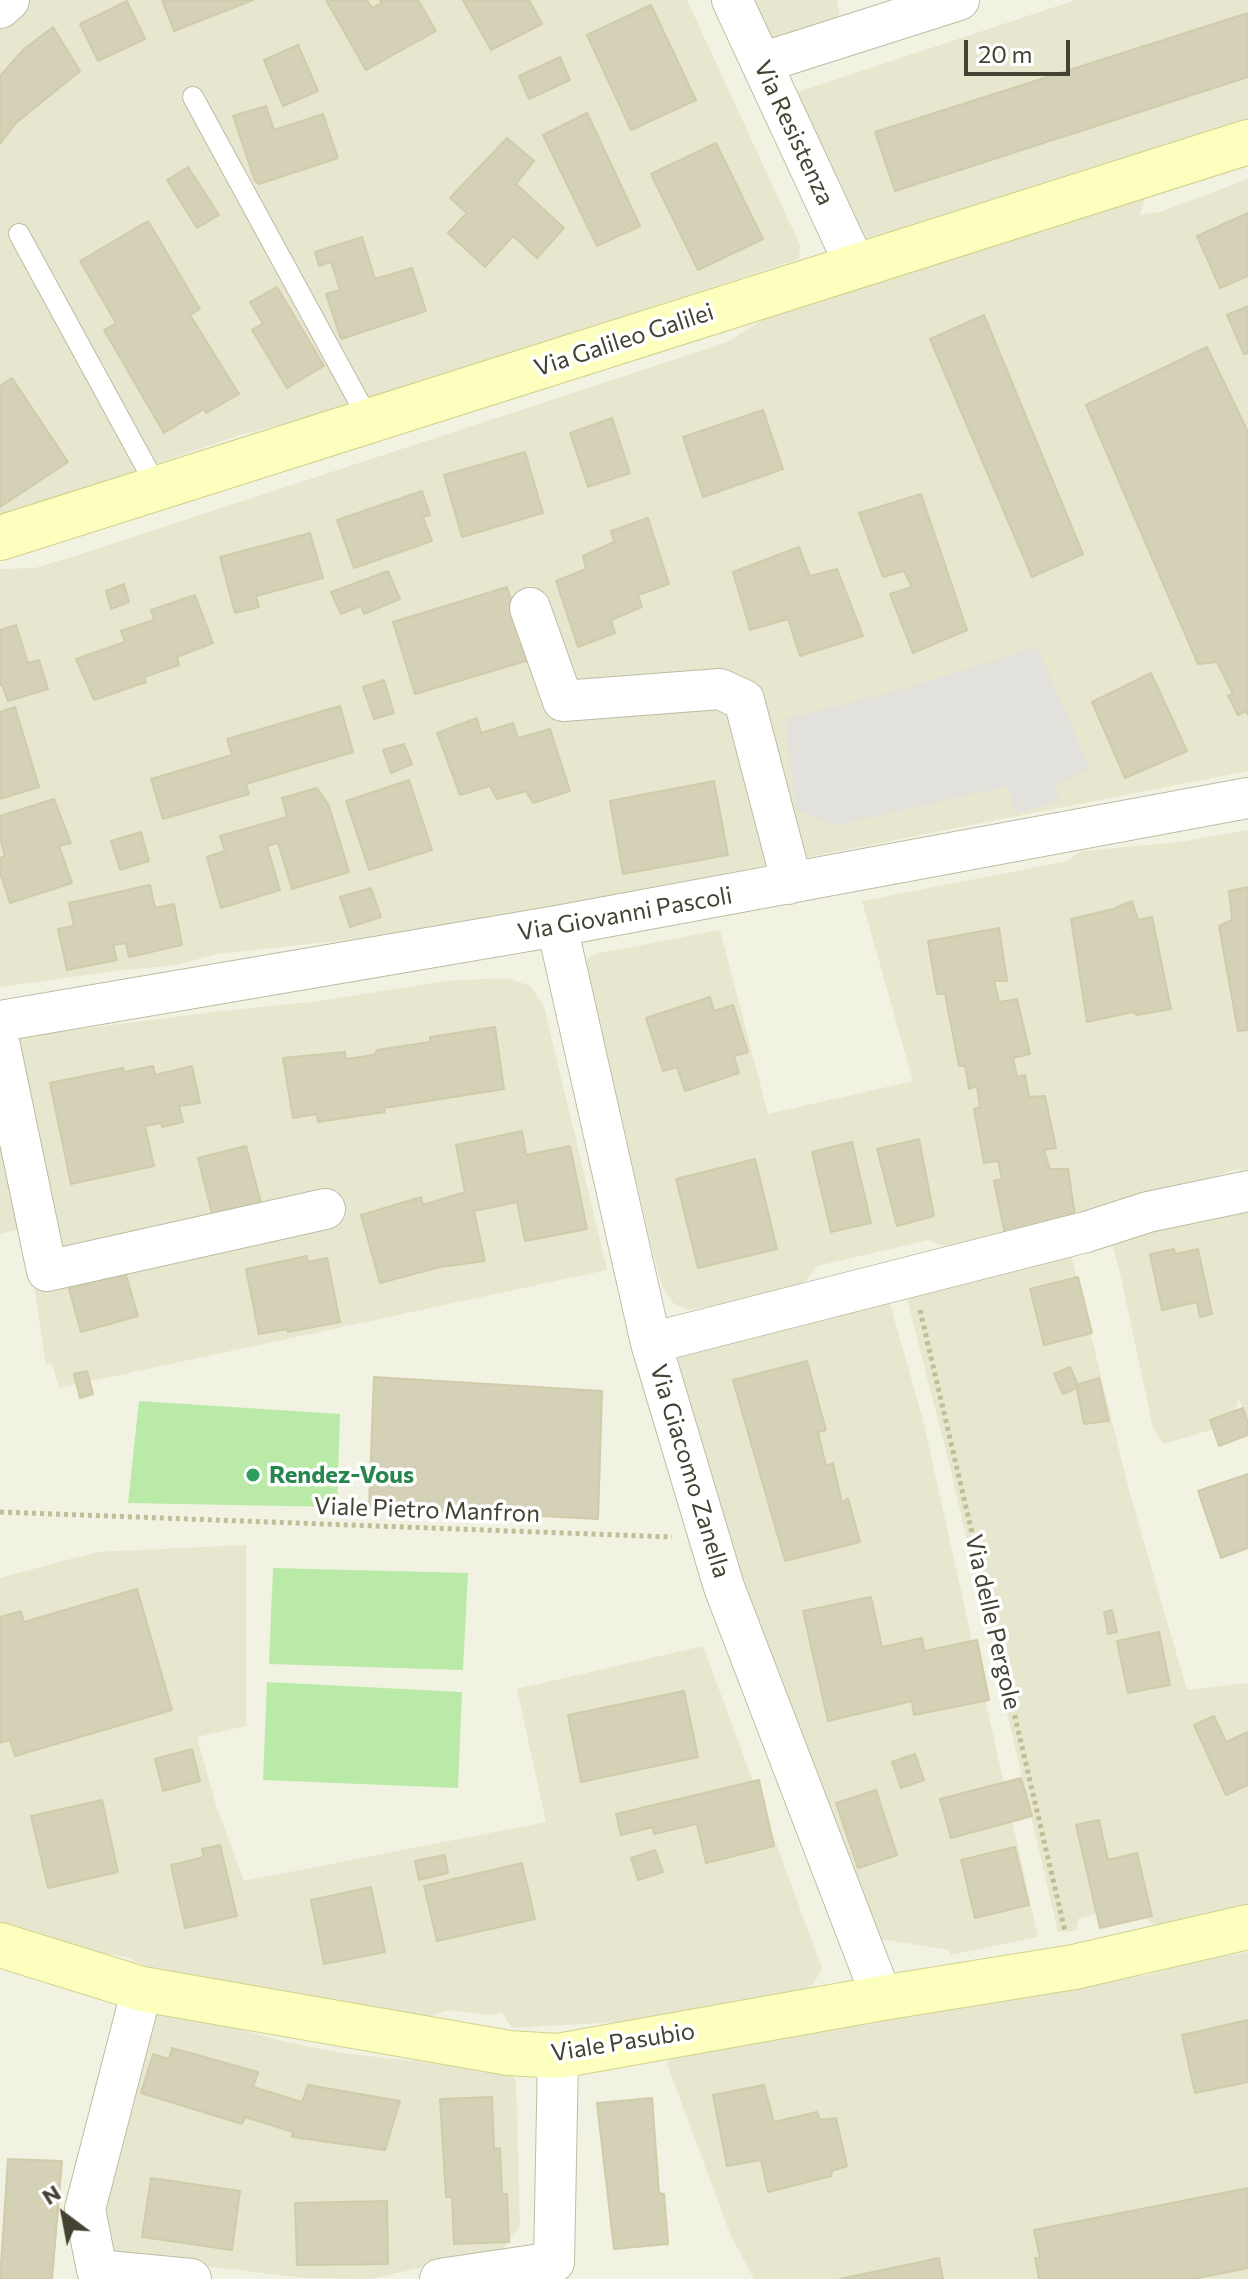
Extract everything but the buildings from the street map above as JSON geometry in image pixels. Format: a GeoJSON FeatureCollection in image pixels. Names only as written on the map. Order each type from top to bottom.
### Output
{"type":"FeatureCollection","features":[{"type":"Feature","properties":{"kind":"main road","name":"Via Galileo Galilei"},"geometry":{"type":"LineString","coordinates":[[0,538],[1248,142]]}},
{"type":"Feature","properties":{"kind":"main road","name":"Viale Pasubio"},"geometry":{"type":"LineString","coordinates":[[0,1945],[142,1989],[509,2053],[558,2056],[1074,1967],[1248,1927]]}},
{"type":"Feature","properties":{"kind":"street"},"geometry":{"type":"LineString","coordinates":[[0,8],[9,0]]}},
{"type":"Feature","properties":{"kind":"street","name":"Via Resistenza"},"geometry":{"type":"LineString","coordinates":[[732,0],[856,267]]}},
{"type":"Feature","properties":{"kind":"street"},"geometry":{"type":"LineString","coordinates":[[761,63],[959,0]]}},
{"type":"Feature","properties":{"kind":"street"},"geometry":{"type":"LineString","coordinates":[[530,608],[563,701],[720,689],[744,700],[789,872],[788,884]]}},
{"type":"Feature","properties":{"kind":"street","name":"Via Giovanni Pascoli"},"geometry":{"type":"LineString","coordinates":[[0,1021],[557,926],[1248,798]]}},
{"type":"Feature","properties":{"kind":"street","name":"Via Giacomo Zanella"},"geometry":{"type":"LineString","coordinates":[[557,926],[651,1343],[709,1538],[724,1587],[882,1998]]}},
{"type":"Feature","properties":{"kind":"street"},"geometry":{"type":"LineString","coordinates":[[0,1046],[47,1271],[325,1209]]}},
{"type":"Feature","properties":{"kind":"street"},"geometry":{"type":"LineString","coordinates":[[651,1343],[1086,1232],[1148,1212],[1248,1191]]}},
{"type":"Feature","properties":{"kind":"street"},"geometry":{"type":"LineString","coordinates":[[142,1989],[85,2209],[97,2270],[191,2279]]}},
{"type":"Feature","properties":{"kind":"street"},"geometry":{"type":"LineString","coordinates":[[440,2279],[554,2262],[558,2056]]}},
{"type":"Feature","properties":{"kind":"lane"},"geometry":{"type":"LineString","coordinates":[[193,97],[370,422]]}},
{"type":"Feature","properties":{"kind":"lane"},"geometry":{"type":"LineString","coordinates":[[19,234],[158,489]]}},
{"type":"Feature","properties":{"kind":"path","name":"Via delle Pergole"},"geometry":{"type":"LineString","coordinates":[[912,1277],[1074,1967]]}},
{"type":"Feature","properties":{"kind":"path","name":"Viale Pietro Manfron"},"geometry":{"type":"LineString","coordinates":[[0,1512],[709,1538]]}},
{"type":"Feature","properties":{"kind":"shaded area"},"geometry":{"type":"Polygon","coordinates":[[[23,0],[687,0],[800,245],[799,259],[357,405],[240,435],[0,517],[0,20],[23,0]]]}},
{"type":"Feature","properties":{"kind":"shaded area"},"geometry":{"type":"Polygon","coordinates":[[[749,0],[837,0],[841,24],[777,41],[760,27],[749,0]]]}},
{"type":"Feature","properties":{"kind":"shaded area"},"geometry":{"type":"Polygon","coordinates":[[[1076,0],[1248,0],[1248,142],[871,264],[792,94],[1076,0]]]}},
{"type":"Feature","properties":{"kind":"shaded area"},"geometry":{"type":"Polygon","coordinates":[[[1248,179],[1248,771],[430,931],[217,954],[177,965],[0,987],[0,569],[35,568],[75,556],[707,349],[729,341],[782,308],[1147,189],[1140,215],[1160,212],[1248,179]]]}},
{"type":"Feature","properties":{"kind":"shaded area"},"geometry":{"type":"Polygon","coordinates":[[[1037,647],[1090,768],[1056,785],[1059,801],[1016,813],[1007,786],[834,826],[796,809],[785,719],[902,689],[1037,647]]]}},
{"type":"Feature","properties":{"kind":"shaded area"},"geometry":{"type":"Polygon","coordinates":[[[1248,830],[1248,1169],[1233,1170],[1120,1210],[953,1250],[929,1240],[817,1266],[800,1288],[689,1310],[673,1303],[662,1286],[651,1245],[585,961],[595,954],[720,930],[768,1114],[913,1081],[862,901],[1068,861],[1081,851],[1180,842],[1248,830]]]}},
{"type":"Feature","properties":{"kind":"shaded area"},"geometry":{"type":"Polygon","coordinates":[[[508,978],[530,986],[544,1006],[607,1270],[59,1388],[52,1364],[46,1365],[25,1228],[0,1234],[0,1044],[26,1036],[320,1001],[445,981],[508,978]]]}},
{"type":"Feature","properties":{"kind":"shaded area"},"geometry":{"type":"Polygon","coordinates":[[[1248,1202],[1248,1425],[1239,1398],[1231,1424],[1163,1444],[1153,1428],[1108,1229],[1186,1214],[1200,1223],[1225,1209],[1248,1202]]]}},
{"type":"Feature","properties":{"kind":"shaded area"},"geometry":{"type":"Polygon","coordinates":[[[1071,1241],[1072,1258],[1130,1494],[1187,1690],[1248,1683],[1248,1911],[1160,1930],[1131,1906],[1079,1918],[1076,1931],[1058,1932],[950,1467],[904,1287],[1071,1241]]]}},
{"type":"Feature","properties":{"kind":"shaded area"},"geometry":{"type":"Polygon","coordinates":[[[885,1286],[922,1416],[1038,1937],[950,1955],[949,1950],[863,1936],[741,1598],[676,1352],[885,1286]]]}},
{"type":"Feature","properties":{"kind":"shaded area"},"geometry":{"type":"Polygon","coordinates":[[[246,1545],[246,1726],[197,1737],[216,1805],[244,1881],[546,1822],[517,1689],[703,1646],[822,1968],[814,1983],[802,1991],[654,2020],[512,2028],[502,2013],[487,2015],[449,2010],[435,2014],[431,2024],[151,1968],[126,1957],[93,1951],[0,1923],[0,1578],[97,1552],[246,1545]]]}},
{"type":"Feature","properties":{"kind":"shaded area"},"geometry":{"type":"Polygon","coordinates":[[[1248,1952],[1248,2279],[754,2279],[731,2236],[667,2064],[675,2050],[1149,1975],[1185,1963],[1248,1952]]]}},
{"type":"Feature","properties":{"kind":"shaded area"},"geometry":{"type":"Polygon","coordinates":[[[154,2006],[286,2042],[341,2053],[504,2067],[516,2081],[520,2226],[503,2249],[371,2279],[305,2278],[112,2255],[96,2242],[154,2006]]]}},
{"type":"Feature","properties":{"kind":"green space"},"geometry":{"type":"Polygon","coordinates":[[[139,1401],[340,1414],[337,1507],[128,1503],[139,1401]]]}},
{"type":"Feature","properties":{"kind":"green space"},"geometry":{"type":"Polygon","coordinates":[[[273,1568],[468,1573],[463,1670],[269,1664],[273,1568]]]}},
{"type":"Feature","properties":{"kind":"green space"},"geometry":{"type":"Polygon","coordinates":[[[267,1682],[462,1692],[458,1788],[263,1780],[267,1682]]]}},
{"type":"Feature","properties":{"kind":"place","name":"Rendez-Vous"},"geometry":{"type":"Point","coordinates":[253,1475]}}]}
